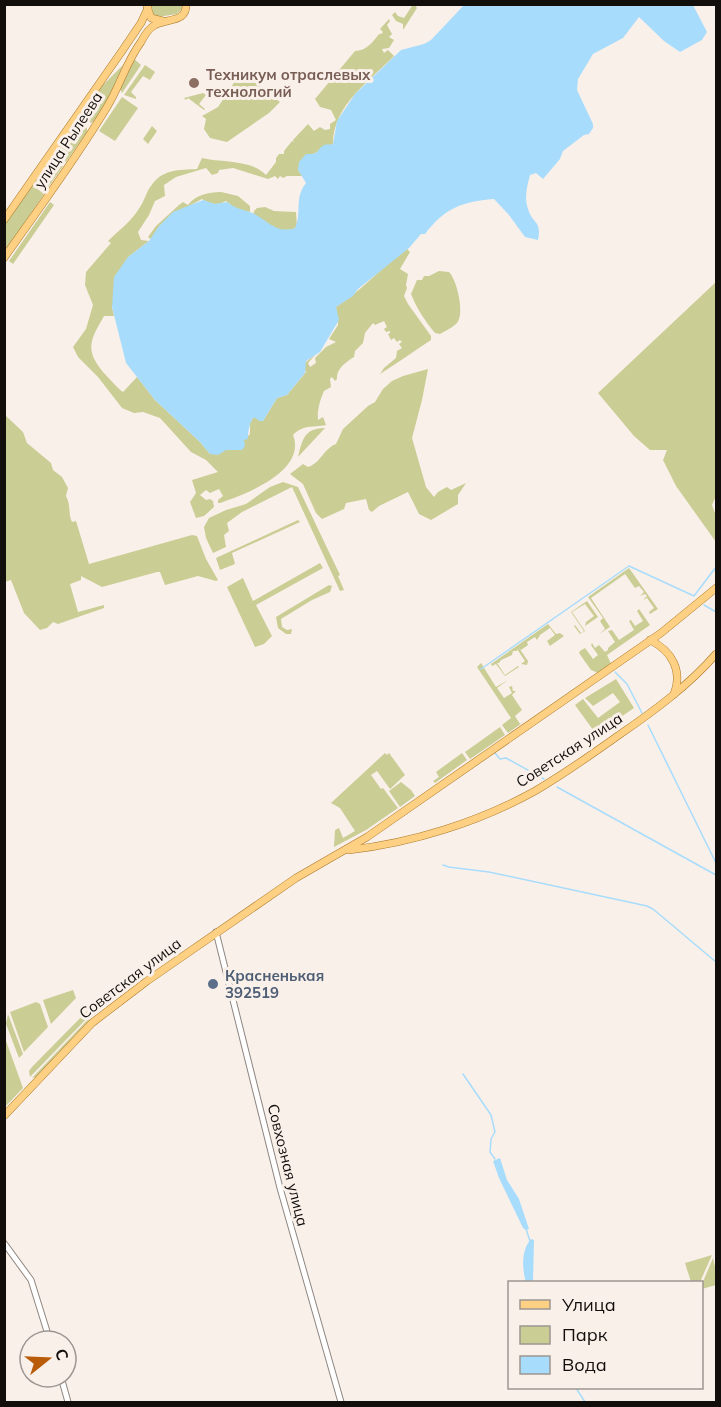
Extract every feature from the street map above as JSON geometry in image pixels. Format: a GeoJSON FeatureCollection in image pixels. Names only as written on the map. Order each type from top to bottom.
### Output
{"type":"FeatureCollection","features":[{"type":"Feature","properties":{"kind":"main road","name":"улица Рылеева"},"geometry":{"type":"LineString","coordinates":[[4,258],[93,129],[113,96],[131,56],[148,32],[163,21],[180,18],[186,4]]}},
{"type":"Feature","properties":{"kind":"main road","name":"улица Рылеева"},"geometry":{"type":"LineString","coordinates":[[4,220],[141,23],[147,6]]}},
{"type":"Feature","properties":{"kind":"main road"},"geometry":{"type":"LineString","coordinates":[[147,6],[151,18],[163,21]]}},
{"type":"Feature","properties":{"kind":"main road"},"geometry":{"type":"LineString","coordinates":[[346,850],[650,640],[717,588]]}},
{"type":"Feature","properties":{"kind":"main road"},"geometry":{"type":"LineString","coordinates":[[650,640],[664,649],[678,670],[678,684],[674,694]]}},
{"type":"Feature","properties":{"kind":"main road","name":"Советская улица"},"geometry":{"type":"LineString","coordinates":[[4,1116],[92,1023],[216,932],[320,863],[346,850],[445,829],[506,805],[558,777],[655,710],[717,654]]}},
{"type":"Feature","properties":{"kind":"street","name":"Совхозная улица"},"geometry":{"type":"LineString","coordinates":[[216,932],[280,1188],[341,1402]]}},
{"type":"Feature","properties":{"kind":"street"},"geometry":{"type":"LineString","coordinates":[[4,1244],[31,1280],[46,1329]]}},
{"type":"Feature","properties":{"kind":"green space"},"geometry":{"type":"Polygon","coordinates":[[[151,5],[182,5],[182,9],[177,14],[158,17],[153,14],[151,5]]]}},
{"type":"Feature","properties":{"kind":"green space"},"geometry":{"type":"Polygon","coordinates":[[[415,5],[417,8],[403,30],[403,24],[396,21],[392,15],[395,12],[404,18],[415,5]]]}},
{"type":"Feature","properties":{"kind":"green space"},"geometry":{"type":"Polygon","coordinates":[[[389,19],[387,25],[392,34],[389,37],[394,40],[389,48],[382,49],[384,53],[388,50],[394,56],[354,95],[339,117],[333,144],[313,154],[298,170],[303,176],[283,178],[280,176],[278,179],[275,176],[268,179],[233,168],[219,170],[218,173],[212,175],[206,168],[176,177],[164,185],[165,196],[155,201],[138,232],[141,240],[149,241],[128,257],[112,307],[114,316],[104,316],[93,338],[93,357],[115,385],[123,392],[137,377],[155,400],[210,454],[244,443],[250,434],[250,423],[253,418],[263,421],[277,398],[287,395],[306,372],[302,365],[316,354],[308,363],[310,367],[316,363],[315,358],[326,347],[336,342],[329,339],[338,325],[336,307],[407,249],[410,252],[400,269],[408,274],[404,296],[431,336],[431,340],[380,374],[396,358],[397,351],[402,348],[399,344],[402,342],[400,340],[397,342],[394,338],[391,340],[388,334],[390,331],[386,332],[384,329],[387,327],[384,321],[375,325],[373,323],[365,333],[363,343],[355,351],[354,357],[340,369],[335,381],[332,377],[330,379],[331,387],[324,391],[319,405],[318,420],[323,417],[326,425],[305,428],[293,435],[295,448],[291,460],[272,479],[258,487],[220,503],[218,500],[223,496],[219,489],[210,493],[206,490],[200,495],[206,500],[213,501],[214,507],[204,516],[196,518],[190,502],[196,493],[192,480],[218,472],[206,460],[191,452],[160,418],[122,408],[98,377],[78,357],[73,347],[86,329],[93,305],[85,285],[86,272],[111,243],[108,241],[137,212],[149,188],[160,176],[171,172],[197,169],[202,158],[252,166],[266,175],[279,154],[284,154],[292,141],[294,142],[293,140],[308,124],[314,131],[320,127],[325,130],[330,129],[330,124],[336,120],[331,110],[320,107],[315,99],[355,51],[366,48],[383,32],[380,29],[389,19]]]}},
{"type":"Feature","properties":{"kind":"green space"},"geometry":{"type":"Polygon","coordinates":[[[133,58],[141,65],[122,93],[119,87],[133,58]]]}},
{"type":"Feature","properties":{"kind":"green space"},"geometry":{"type":"Polygon","coordinates":[[[123,65],[109,97],[94,121],[91,123],[82,118],[80,113],[96,92],[123,65]]]}},
{"type":"Feature","properties":{"kind":"green space"},"geometry":{"type":"Polygon","coordinates":[[[145,65],[155,72],[150,80],[143,76],[131,92],[136,99],[124,95],[145,65]]]}},
{"type":"Feature","properties":{"kind":"green space"},"geometry":{"type":"Polygon","coordinates":[[[241,72],[280,102],[269,113],[227,142],[210,138],[204,129],[206,119],[202,116],[218,107],[241,72]]]}},
{"type":"Feature","properties":{"kind":"green space"},"geometry":{"type":"Polygon","coordinates":[[[203,93],[206,95],[199,104],[204,110],[188,98],[186,100],[184,98],[203,93]]]}},
{"type":"Feature","properties":{"kind":"green space"},"geometry":{"type":"Polygon","coordinates":[[[122,97],[138,108],[115,141],[99,131],[122,97]]]}},
{"type":"Feature","properties":{"kind":"green space"},"geometry":{"type":"Polygon","coordinates":[[[74,122],[87,128],[87,132],[45,192],[32,182],[74,122]]]}},
{"type":"Feature","properties":{"kind":"green space"},"geometry":{"type":"Polygon","coordinates":[[[152,126],[157,131],[148,144],[143,139],[152,126]]]}},
{"type":"Feature","properties":{"kind":"green space"},"geometry":{"type":"Polygon","coordinates":[[[31,184],[44,194],[5,251],[5,222],[31,184]]]}},
{"type":"Feature","properties":{"kind":"green space"},"geometry":{"type":"Polygon","coordinates":[[[221,192],[238,196],[250,206],[250,212],[237,210],[226,201],[214,204],[202,199],[189,206],[153,241],[148,237],[156,226],[183,202],[188,205],[203,195],[221,192]]]}},
{"type":"Feature","properties":{"kind":"green space"},"geometry":{"type":"Polygon","coordinates":[[[50,202],[54,205],[13,264],[9,261],[50,202]]]}},
{"type":"Feature","properties":{"kind":"green space"},"geometry":{"type":"Polygon","coordinates":[[[265,207],[274,211],[296,212],[297,227],[280,230],[253,216],[257,208],[265,207]]]}},
{"type":"Feature","properties":{"kind":"green space"},"geometry":{"type":"Polygon","coordinates":[[[439,271],[449,272],[452,276],[459,297],[460,312],[457,323],[440,334],[435,333],[428,324],[411,294],[417,280],[422,280],[424,276],[439,271]]]}},
{"type":"Feature","properties":{"kind":"green space"},"geometry":{"type":"Polygon","coordinates":[[[716,282],[716,496],[712,505],[716,516],[716,542],[676,486],[663,460],[667,450],[650,450],[634,436],[598,393],[716,282]]]}},
{"type":"Feature","properties":{"kind":"green space"},"geometry":{"type":"Polygon","coordinates":[[[428,369],[412,438],[426,487],[434,497],[447,487],[451,490],[466,483],[458,495],[458,504],[431,520],[419,514],[408,492],[379,506],[372,512],[369,510],[366,499],[346,503],[344,509],[322,519],[316,513],[303,484],[290,474],[303,464],[308,467],[312,465],[336,444],[343,429],[375,402],[383,389],[392,381],[428,369]]]}},
{"type":"Feature","properties":{"kind":"green space"},"geometry":{"type":"Polygon","coordinates":[[[5,415],[23,432],[27,443],[51,463],[53,470],[62,477],[68,488],[66,496],[71,519],[72,522],[76,521],[89,564],[192,535],[197,536],[218,580],[198,576],[165,585],[160,572],[157,572],[102,587],[81,576],[81,580],[70,584],[78,612],[104,605],[104,608],[58,624],[53,622],[47,628],[40,630],[24,613],[11,580],[5,582],[5,415]]]}},
{"type":"Feature","properties":{"kind":"green space"},"geometry":{"type":"Polygon","coordinates":[[[325,428],[298,457],[301,445],[309,432],[325,428]]]}},
{"type":"Feature","properties":{"kind":"green space"},"geometry":{"type":"Polygon","coordinates":[[[283,482],[298,487],[340,575],[338,576],[344,590],[340,591],[292,487],[242,512],[227,523],[229,531],[224,535],[226,547],[213,553],[204,527],[209,518],[246,504],[270,487],[283,482]]]}},
{"type":"Feature","properties":{"kind":"green space"},"geometry":{"type":"Polygon","coordinates":[[[298,520],[300,522],[232,553],[235,564],[220,570],[216,558],[298,520]]]}},
{"type":"Feature","properties":{"kind":"green space"},"geometry":{"type":"Polygon","coordinates":[[[320,563],[323,568],[256,605],[272,636],[264,644],[255,647],[227,587],[243,578],[253,601],[320,563]]]}},
{"type":"Feature","properties":{"kind":"green space"},"geometry":{"type":"Polygon","coordinates":[[[629,568],[658,609],[650,614],[649,612],[654,608],[647,598],[643,600],[647,596],[645,594],[640,596],[644,592],[639,586],[635,588],[625,574],[591,598],[610,627],[599,634],[605,629],[600,621],[603,618],[588,597],[629,568]]]}},
{"type":"Feature","properties":{"kind":"green space"},"geometry":{"type":"Polygon","coordinates":[[[329,585],[332,586],[330,592],[281,619],[282,627],[287,630],[292,629],[291,634],[286,634],[278,628],[276,617],[329,585]]]}},
{"type":"Feature","properties":{"kind":"green space"},"geometry":{"type":"Polygon","coordinates":[[[587,601],[598,617],[585,626],[586,622],[594,616],[585,604],[572,612],[585,631],[580,634],[575,625],[581,633],[584,631],[571,612],[587,601]]]}},
{"type":"Feature","properties":{"kind":"green space"},"geometry":{"type":"Polygon","coordinates":[[[639,609],[650,625],[607,655],[611,664],[598,673],[591,670],[579,653],[580,651],[585,648],[593,659],[598,655],[592,643],[595,648],[599,645],[605,652],[608,650],[615,642],[608,631],[612,630],[619,640],[634,630],[629,621],[631,620],[635,626],[643,621],[637,611],[639,609]]]}},
{"type":"Feature","properties":{"kind":"green space"},"geometry":{"type":"Polygon","coordinates":[[[548,624],[556,634],[560,633],[564,636],[550,646],[547,641],[555,635],[550,628],[537,640],[535,637],[521,650],[519,648],[528,661],[527,665],[521,664],[525,661],[517,649],[512,655],[497,663],[505,675],[519,667],[505,676],[496,664],[492,666],[491,664],[548,624]]]}},
{"type":"Feature","properties":{"kind":"green space"},"geometry":{"type":"Polygon","coordinates":[[[481,663],[496,687],[508,680],[497,688],[504,698],[512,693],[509,687],[512,686],[513,691],[516,691],[512,695],[522,710],[515,716],[520,724],[525,721],[508,733],[502,725],[511,718],[477,667],[481,663]]]}},
{"type":"Feature","properties":{"kind":"green space"},"geometry":{"type":"Polygon","coordinates":[[[616,679],[634,708],[596,734],[575,705],[583,699],[598,718],[620,702],[613,693],[593,706],[585,698],[616,679]]]}},
{"type":"Feature","properties":{"kind":"green space"},"geometry":{"type":"Polygon","coordinates":[[[500,727],[505,735],[470,759],[465,752],[500,727]]]}},
{"type":"Feature","properties":{"kind":"green space"},"geometry":{"type":"Polygon","coordinates":[[[385,753],[387,755],[389,753],[405,775],[390,789],[377,771],[371,775],[398,808],[366,830],[334,847],[335,830],[339,828],[343,838],[355,831],[340,808],[331,803],[385,753]]]}},
{"type":"Feature","properties":{"kind":"green space"},"geometry":{"type":"Polygon","coordinates":[[[462,753],[467,760],[435,783],[433,781],[439,777],[436,772],[462,753]]]}},
{"type":"Feature","properties":{"kind":"green space"},"geometry":{"type":"Polygon","coordinates":[[[401,782],[415,796],[400,807],[389,791],[401,782]]]}},
{"type":"Feature","properties":{"kind":"green space"},"geometry":{"type":"Polygon","coordinates":[[[73,990],[76,998],[51,1024],[43,1000],[73,990]]]}},
{"type":"Feature","properties":{"kind":"green space"},"geometry":{"type":"Polygon","coordinates":[[[36,1002],[40,1004],[48,1027],[24,1052],[10,1012],[36,1002]]]}},
{"type":"Feature","properties":{"kind":"green space"},"geometry":{"type":"Polygon","coordinates":[[[88,1010],[93,1012],[30,1077],[29,1071],[32,1067],[88,1010]]]}},
{"type":"Feature","properties":{"kind":"green space"},"geometry":{"type":"Polygon","coordinates":[[[8,1014],[23,1054],[19,1058],[6,1024],[8,1014]]]}},
{"type":"Feature","properties":{"kind":"green space"},"geometry":{"type":"Polygon","coordinates":[[[93,1014],[36,1077],[32,1078],[93,1014]]]}},
{"type":"Feature","properties":{"kind":"green space"},"geometry":{"type":"Polygon","coordinates":[[[5,1038],[23,1088],[4,1107],[5,1038]]]}},
{"type":"Feature","properties":{"kind":"green space"},"geometry":{"type":"Polygon","coordinates":[[[712,1255],[700,1281],[691,1281],[685,1263],[712,1255]]]}},
{"type":"Feature","properties":{"kind":"green space"},"geometry":{"type":"Polygon","coordinates":[[[713,1258],[716,1285],[703,1289],[703,1282],[713,1258]]]}},
{"type":"Feature","properties":{"kind":"water"},"geometry":{"type":"Polygon","coordinates":[[[464,5],[693,5],[707,32],[702,40],[680,52],[664,41],[639,17],[623,38],[593,54],[578,79],[577,90],[593,128],[589,134],[584,135],[563,151],[560,159],[543,179],[536,173],[530,175],[526,200],[530,214],[539,229],[538,240],[525,237],[494,199],[472,202],[447,212],[425,234],[421,234],[409,248],[358,289],[353,296],[336,307],[339,320],[320,352],[306,361],[305,373],[287,395],[277,398],[263,421],[253,418],[248,439],[244,440],[245,446],[242,450],[226,450],[218,455],[210,454],[155,400],[126,363],[112,307],[114,277],[128,257],[149,241],[159,226],[173,212],[203,200],[215,204],[227,202],[255,214],[276,227],[288,230],[295,228],[300,194],[306,183],[298,170],[299,162],[306,154],[314,154],[324,145],[333,144],[337,121],[355,94],[401,50],[431,40],[464,5]]]}},
{"type":"Feature","properties":{"kind":"water"},"geometry":{"type":"Polygon","coordinates":[[[500,1158],[507,1180],[519,1199],[529,1229],[523,1228],[499,1178],[493,1161],[500,1158]]]}},
{"type":"Feature","properties":{"kind":"water"},"geometry":{"type":"Polygon","coordinates":[[[531,1239],[534,1240],[533,1281],[526,1281],[524,1271],[523,1260],[531,1239]]]}},
{"type":"Feature","properties":{"kind":"waterway"},"geometry":{"type":"LineString","coordinates":[[481,669],[629,566],[694,596],[716,567]]}},
{"type":"Feature","properties":{"kind":"waterway"},"geometry":{"type":"LineString","coordinates":[[704,605],[716,612]]}},
{"type":"Feature","properties":{"kind":"waterway"},"geometry":{"type":"LineString","coordinates":[[615,672],[627,684],[642,713]]}},
{"type":"Feature","properties":{"kind":"waterway"},"geometry":{"type":"LineString","coordinates":[[648,725],[716,863]]}},
{"type":"Feature","properties":{"kind":"waterway"},"geometry":{"type":"LineString","coordinates":[[495,753],[500,759],[506,758],[544,779]]}},
{"type":"Feature","properties":{"kind":"waterway"},"geometry":{"type":"LineString","coordinates":[[557,787],[716,875]]}},
{"type":"Feature","properties":{"kind":"waterway"},"geometry":{"type":"LineString","coordinates":[[443,865],[489,872],[647,906],[716,962]]}},
{"type":"Feature","properties":{"kind":"waterway"},"geometry":{"type":"LineString","coordinates":[[463,1074],[491,1115],[495,1132],[491,1139],[490,1152],[495,1159]]}},
{"type":"Feature","properties":{"kind":"waterway"},"geometry":{"type":"LineString","coordinates":[[526,1229],[530,1241]]}},
{"type":"Feature","properties":{"kind":"waterway"},"geometry":{"type":"LineString","coordinates":[[577,1389],[585,1402]]}},
{"type":"Feature","properties":{"kind":"place","name":"Техникум отраслевых технологий"},"geometry":{"type":"Point","coordinates":[194,83]}},
{"type":"Feature","properties":{"kind":"place","name":"Красненькая 392519"},"geometry":{"type":"Point","coordinates":[213,984]}}]}
